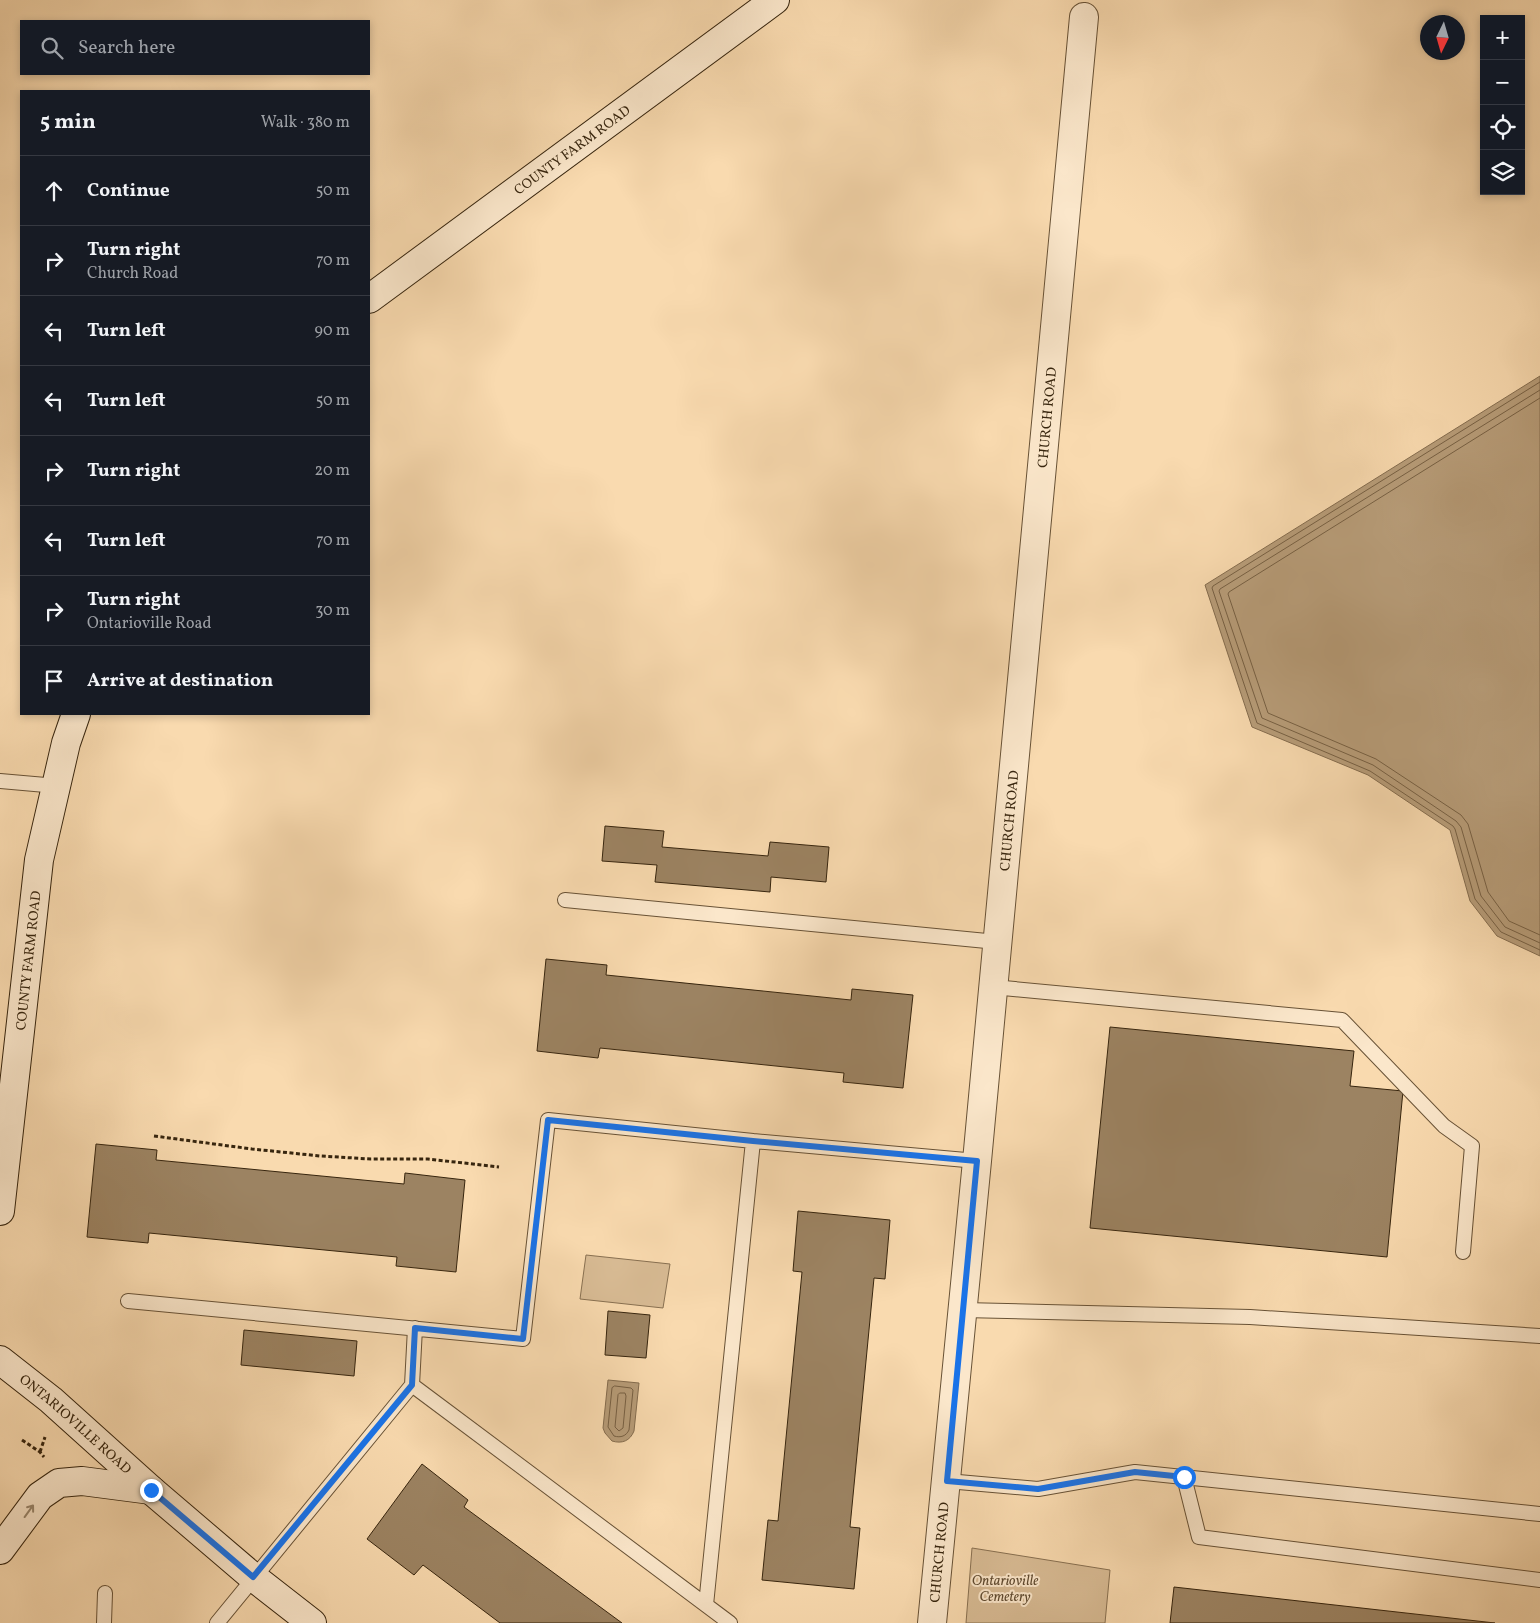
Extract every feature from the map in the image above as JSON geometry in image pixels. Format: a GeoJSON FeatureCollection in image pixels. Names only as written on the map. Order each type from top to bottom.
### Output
{"type":"FeatureCollection","features":[{"type":"Feature","properties":{"kind":"street","name":"COUNTY FARM ROAD"},"geometry":{"type":"LineString","coordinates":[[370,298],[775,0]]}},
{"type":"Feature","properties":{"kind":"street","name":"CHURCH ROAD"},"geometry":{"type":"LineString","coordinates":[[932,1623],[947,1481],[1084,17]]}},
{"type":"Feature","properties":{"kind":"street","name":"COUNTY FARM ROAD"},"geometry":{"type":"LineString","coordinates":[[0,1211],[4,1152],[39,860],[66,742],[76,715]]}},
{"type":"Feature","properties":{"kind":"street","name":"ONTARIOVILLE ROAD"},"geometry":{"type":"LineString","coordinates":[[0,1360],[51,1400],[151,1490],[253,1577],[312,1623]]}},
{"type":"Feature","properties":{"kind":"street"},"geometry":{"type":"LineString","coordinates":[[0,1550],[40,1496],[59,1483],[82,1480],[151,1490]]}},
{"type":"Feature","properties":{"kind":"lane"},"geometry":{"type":"LineString","coordinates":[[0,781],[56,786]]}},
{"type":"Feature","properties":{"kind":"lane"},"geometry":{"type":"LineString","coordinates":[[565,900],[997,942]]}},
{"type":"Feature","properties":{"kind":"lane"},"geometry":{"type":"LineString","coordinates":[[993,987],[1342,1020],[1444,1126],[1472,1146],[1463,1252]]}},
{"type":"Feature","properties":{"kind":"lane"},"geometry":{"type":"LineString","coordinates":[[128,1301],[523,1339],[548,1120],[977,1161]]}},
{"type":"Feature","properties":{"kind":"lane"},"geometry":{"type":"LineString","coordinates":[[706,1605],[753,1141]]}},
{"type":"Feature","properties":{"kind":"lane"},"geometry":{"type":"LineString","coordinates":[[962,1310],[1250,1316],[1540,1336]]}},
{"type":"Feature","properties":{"kind":"lane"},"geometry":{"type":"LineString","coordinates":[[217,1623],[412,1385],[415,1328]]}},
{"type":"Feature","properties":{"kind":"lane"},"geometry":{"type":"LineString","coordinates":[[412,1385],[730,1623]]}},
{"type":"Feature","properties":{"kind":"lane"},"geometry":{"type":"LineString","coordinates":[[947,1481],[1038,1489],[1135,1472],[1540,1514]]}},
{"type":"Feature","properties":{"kind":"lane"},"geometry":{"type":"LineString","coordinates":[[1184,1477],[1199,1537],[1540,1580]]}},
{"type":"Feature","properties":{"kind":"lane"},"geometry":{"type":"LineString","coordinates":[[104,1623],[105,1593]]}},
{"type":"Feature","properties":{"kind":"path"},"geometry":{"type":"LineString","coordinates":[[154,1136],[320,1156],[371,1159],[428,1159],[499,1167]]}},
{"type":"Feature","properties":{"kind":"path"},"geometry":{"type":"LineString","coordinates":[[40,1452],[45,1437]]}},
{"type":"Feature","properties":{"kind":"path"},"geometry":{"type":"LineString","coordinates":[[22,1440],[40,1452],[46,1460]]}},
{"type":"Feature","properties":{"kind":"green space"},"geometry":{"type":"Polygon","coordinates":[[[586,1255],[670,1264],[663,1308],[580,1299],[586,1255]]]}},
{"type":"Feature","properties":{"kind":"green space","name":"Ontarioville Cemetery"},"geometry":{"type":"Polygon","coordinates":[[[972,1548],[1110,1570],[1105,1623],[966,1623],[972,1548]]]}},
{"type":"Feature","properties":{"kind":"water"},"geometry":{"type":"Polygon","coordinates":[[[1540,376],[1540,956],[1497,936],[1470,901],[1450,830],[1368,775],[1252,727],[1205,585],[1540,376]]]}},
{"type":"Feature","properties":{"kind":"water"},"geometry":{"type":"Polygon","coordinates":[[[608,1380],[639,1383],[634,1431],[628,1439],[622,1442],[612,1441],[603,1428],[608,1380]]]}},
{"type":"Feature","properties":{"kind":"building"},"geometry":{"type":"Polygon","coordinates":[[[605,826],[664,831],[662,847],[768,856],[770,842],[829,847],[826,882],[771,877],[770,892],[655,882],[657,865],[602,861],[605,826]]]}},
{"type":"Feature","properties":{"kind":"building"},"geometry":{"type":"Polygon","coordinates":[[[546,959],[607,965],[606,975],[851,1000],[852,989],[913,995],[903,1088],[843,1082],[844,1073],[600,1048],[598,1058],[537,1051],[546,959]]]}},
{"type":"Feature","properties":{"kind":"building"},"geometry":{"type":"Polygon","coordinates":[[[1110,1027],[1354,1051],[1350,1086],[1403,1091],[1387,1257],[1090,1228],[1110,1027]]]}},
{"type":"Feature","properties":{"kind":"building"},"geometry":{"type":"Polygon","coordinates":[[[96,1144],[157,1150],[156,1160],[404,1184],[405,1173],[465,1180],[456,1272],[396,1266],[397,1257],[149,1233],[148,1243],[87,1237],[96,1144]]]}},
{"type":"Feature","properties":{"kind":"building"},"geometry":{"type":"Polygon","coordinates":[[[798,1211],[890,1220],[885,1279],[874,1278],[850,1527],[860,1528],[854,1589],[762,1580],[768,1520],[778,1521],[802,1272],[793,1271],[798,1211]]]}},
{"type":"Feature","properties":{"kind":"building"},"geometry":{"type":"Polygon","coordinates":[[[608,1311],[650,1315],[646,1358],[605,1355],[608,1311]]]}},
{"type":"Feature","properties":{"kind":"building"},"geometry":{"type":"Polygon","coordinates":[[[244,1330],[357,1341],[354,1376],[241,1365],[244,1330]]]}},
{"type":"Feature","properties":{"kind":"building"},"geometry":{"type":"Polygon","coordinates":[[[422,1464],[468,1500],[464,1507],[622,1623],[500,1623],[423,1565],[414,1575],[367,1539],[422,1464]]]}},
{"type":"Feature","properties":{"kind":"building"},"geometry":{"type":"Polygon","coordinates":[[[1174,1587],[1495,1623],[1170,1623],[1174,1587]]]}},
{"type":"Feature","properties":{"kind":"route"},"geometry":{"type":"LineString","coordinates":[[151,1490],[253,1577],[412,1385],[415,1328],[523,1339],[548,1120],[977,1161],[947,1481],[1038,1489],[1135,1472],[1184,1477]]}}]}
